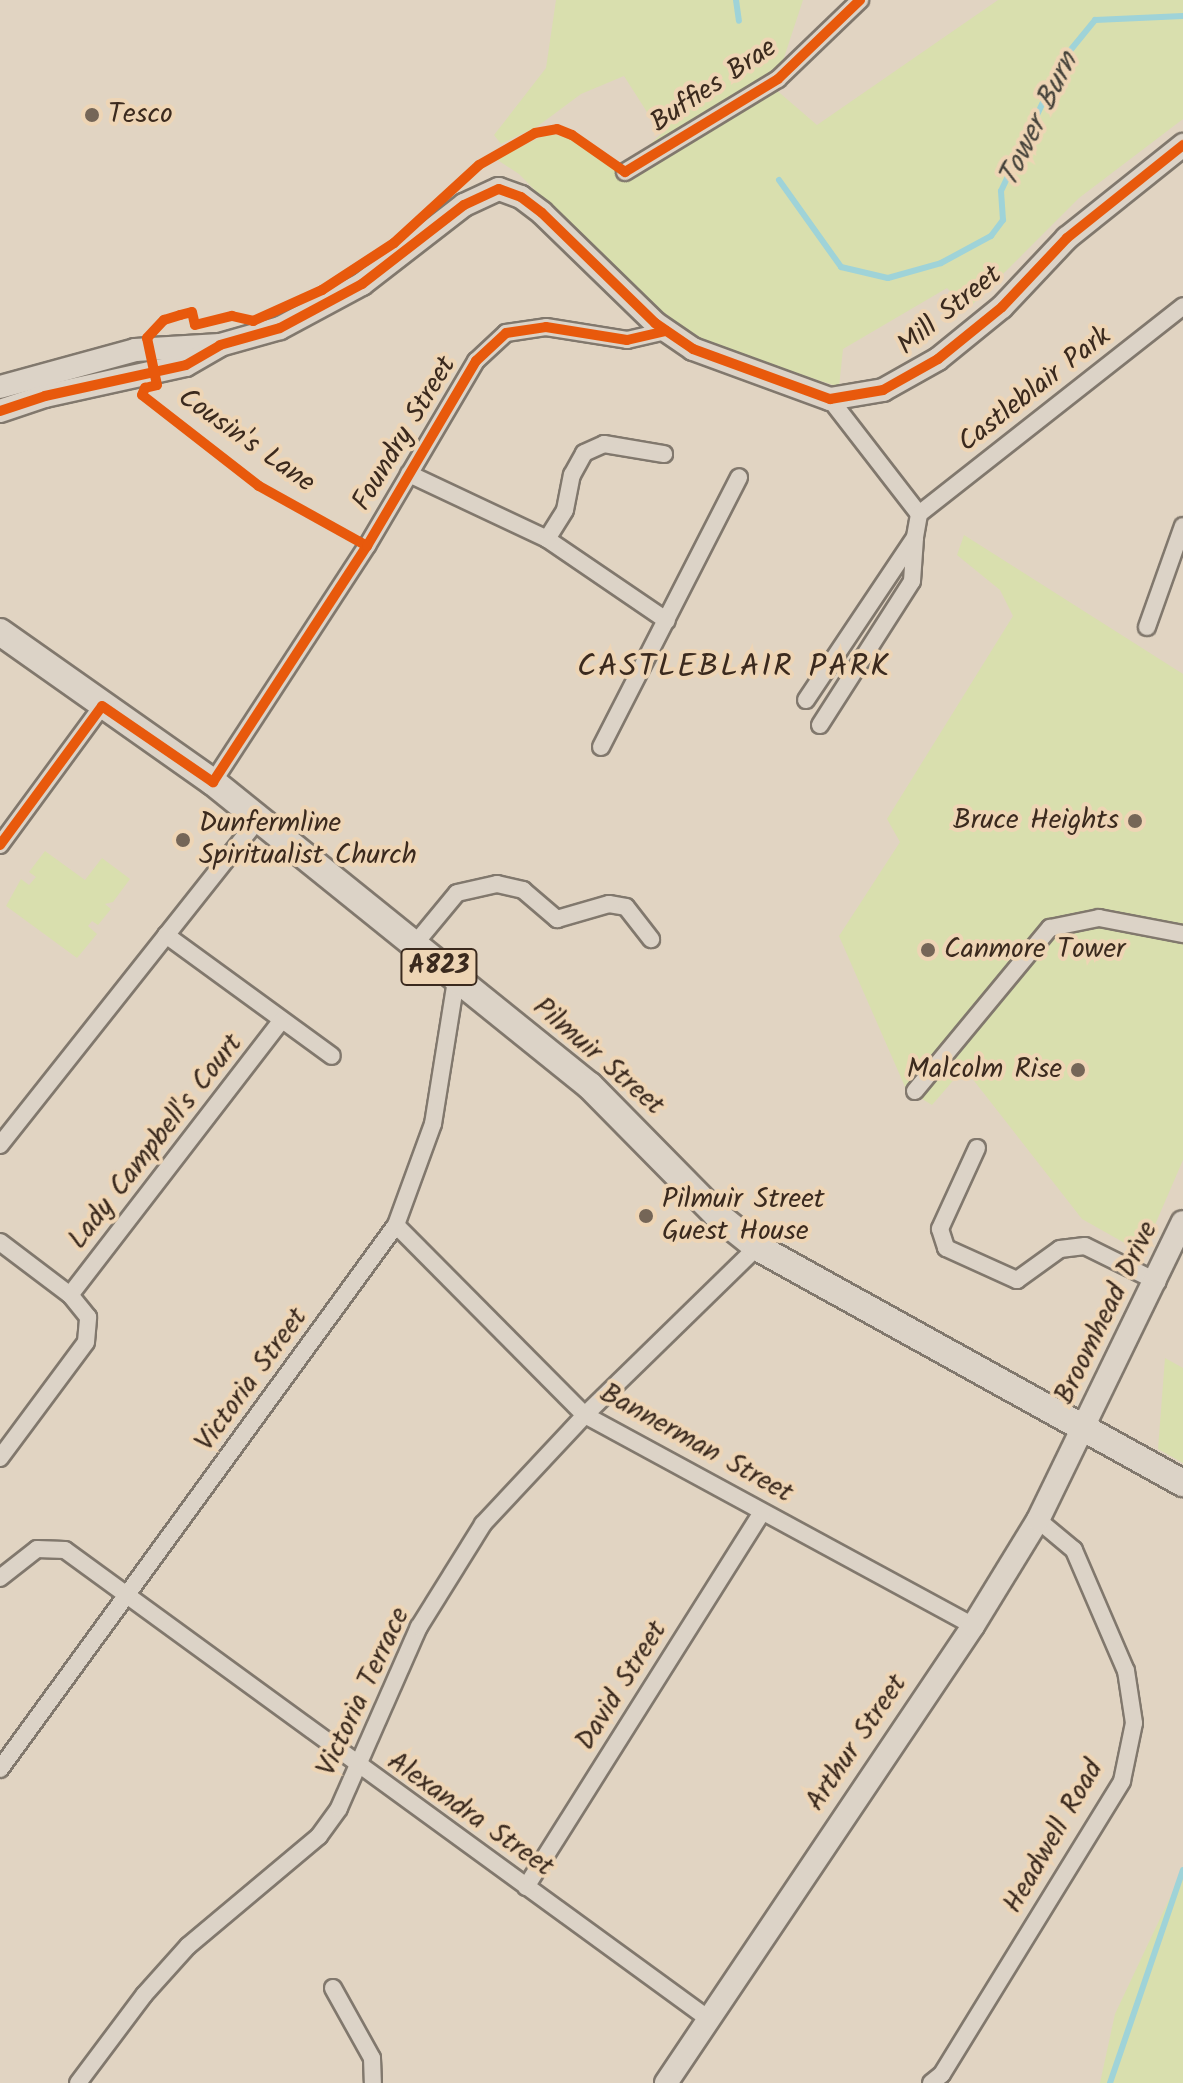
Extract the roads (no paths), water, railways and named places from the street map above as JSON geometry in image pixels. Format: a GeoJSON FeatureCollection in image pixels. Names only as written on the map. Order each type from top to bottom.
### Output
{"type":"FeatureCollection","features":[{"type":"Feature","properties":{"kind":"main road","name":"Pilmuir Street"},"geometry":{"type":"LineString","coordinates":[[0,632],[213,782],[456,981],[589,1085],[717,1215],[757,1247],[1183,1483]]}},
{"type":"Feature","properties":{"kind":"street","name":"Buffies Brae"},"geometry":{"type":"LineString","coordinates":[[625,172],[778,79],[860,0]]}},
{"type":"Feature","properties":{"kind":"street","name":"Mill Street"},"geometry":{"type":"LineString","coordinates":[[220,345],[280,328],[362,284],[464,205],[499,189],[521,197],[542,213],[666,331],[693,349],[830,399],[883,390],[938,359],[1002,307],[1067,238],[1183,145]]}},
{"type":"Feature","properties":{"kind":"street","name":"Castleblair Park"},"geometry":{"type":"LineString","coordinates":[[919,514],[1182,309]]}},
{"type":"Feature","properties":{"kind":"street","name":"Foundry Street"},"geometry":{"type":"LineString","coordinates":[[213,782],[409,474],[476,361],[506,333],[546,327],[627,340],[666,331]]}},
{"type":"Feature","properties":{"kind":"street"},"geometry":{"type":"LineString","coordinates":[[0,387],[135,350],[220,345]]}},
{"type":"Feature","properties":{"kind":"street"},"geometry":{"type":"LineString","coordinates":[[0,411],[45,396],[186,365],[220,345]]}},
{"type":"Feature","properties":{"kind":"street"},"geometry":{"type":"LineString","coordinates":[[820,725],[912,581],[919,514],[830,399]]}},
{"type":"Feature","properties":{"kind":"street"},"geometry":{"type":"LineString","coordinates":[[547,539],[565,510],[572,475],[584,453],[604,444],[664,454]]}},
{"type":"Feature","properties":{"kind":"street"},"geometry":{"type":"LineString","coordinates":[[409,474],[547,539],[667,621]]}},
{"type":"Feature","properties":{"kind":"street"},"geometry":{"type":"LineString","coordinates":[[601,747],[739,477]]}},
{"type":"Feature","properties":{"kind":"street"},"geometry":{"type":"LineString","coordinates":[[1147,627],[1183,526]]}},
{"type":"Feature","properties":{"kind":"street"},"geometry":{"type":"LineString","coordinates":[[806,700],[915,537]]}},
{"type":"Feature","properties":{"kind":"street"},"geometry":{"type":"LineString","coordinates":[[0,845],[102,706]]}},
{"type":"Feature","properties":{"kind":"street"},"geometry":{"type":"LineString","coordinates":[[0,1145],[258,820]]}},
{"type":"Feature","properties":{"kind":"street"},"geometry":{"type":"LineString","coordinates":[[414,945],[457,893],[497,884],[523,890],[557,919],[609,904],[626,907],[651,939]]}},
{"type":"Feature","properties":{"kind":"street"},"geometry":{"type":"LineString","coordinates":[[915,1091],[1050,928],[1099,918],[1183,934]]}},
{"type":"Feature","properties":{"kind":"street","name":"Lady Campbell's Court"},"geometry":{"type":"LineString","coordinates":[[166,935],[332,1056]]}},
{"type":"Feature","properties":{"kind":"street","name":"Victoria Street"},"geometry":{"type":"LineString","coordinates":[[0,1769],[396,1225],[433,1124],[456,981]]}},
{"type":"Feature","properties":{"kind":"street","name":"Lady Campbell's Court"},"geometry":{"type":"LineString","coordinates":[[70,1295],[282,1020]]}},
{"type":"Feature","properties":{"kind":"street"},"geometry":{"type":"LineString","coordinates":[[977,1148],[940,1229],[946,1248],[1017,1280],[1060,1249],[1085,1246],[1158,1282]]}},
{"type":"Feature","properties":{"kind":"street","name":"Broomhead Drive"},"geometry":{"type":"LineString","coordinates":[[1084,1429],[1158,1282],[1183,1222]]}},
{"type":"Feature","properties":{"kind":"street","name":"Bannerman Street"},"geometry":{"type":"LineString","coordinates":[[396,1225],[585,1415],[973,1626]]}},
{"type":"Feature","properties":{"kind":"street"},"geometry":{"type":"LineString","coordinates":[[0,1242],[70,1295],[88,1317],[86,1342],[0,1458]]}},
{"type":"Feature","properties":{"kind":"street","name":"Victoria Terrace"},"geometry":{"type":"LineString","coordinates":[[78,2083],[144,1995],[188,1946],[319,1836],[360,1769],[419,1627],[483,1524],[585,1415],[757,1247]]}},
{"type":"Feature","properties":{"kind":"street","name":"Arthur Street"},"geometry":{"type":"LineString","coordinates":[[666,2083],[706,2017],[973,1626],[1038,1520],[1084,1429]]}},
{"type":"Feature","properties":{"kind":"street","name":"David Street"},"geometry":{"type":"LineString","coordinates":[[526,1887],[762,1512]]}},
{"type":"Feature","properties":{"kind":"street","name":"Headwell Road"},"geometry":{"type":"LineString","coordinates":[[939,2080],[1122,1781],[1134,1723],[1126,1671],[1074,1550],[1038,1520]]}},
{"type":"Feature","properties":{"kind":"street","name":"Alexandra Street"},"geometry":{"type":"LineString","coordinates":[[0,1578],[37,1549],[65,1550],[360,1769],[706,2017]]}},
{"type":"Feature","properties":{"kind":"street"},"geometry":{"type":"LineString","coordinates":[[333,1988],[372,2058],[373,2083]]}},
{"type":"Feature","properties":{"kind":"waterway","name":"Tower Burn"},"geometry":{"type":"LineString","coordinates":[[736,0],[739,21]]}},
{"type":"Feature","properties":{"kind":"waterway","name":"Tower Burn"},"geometry":{"type":"LineString","coordinates":[[779,180],[841,267],[888,278],[941,263],[991,236],[1003,220],[1001,191],[1064,58],[1095,20],[1183,16]]}},
{"type":"Feature","properties":{"kind":"waterway"},"geometry":{"type":"LineString","coordinates":[[1110,2083],[1183,1870]]}},
{"type":"Feature","properties":{"kind":"place","name":"Tesco"},"geometry":{"type":"Point","coordinates":[92,115]}},
{"type":"Feature","properties":{"kind":"place","name":"Bruce Heights"},"geometry":{"type":"Point","coordinates":[1135,821]}},
{"type":"Feature","properties":{"kind":"place","name":"Dunfermline Spiritualist Church"},"geometry":{"type":"Point","coordinates":[183,840]}},
{"type":"Feature","properties":{"kind":"place","name":"Canmore Tower"},"geometry":{"type":"Point","coordinates":[928,950]}},
{"type":"Feature","properties":{"kind":"place","name":"Malcolm Rise"},"geometry":{"type":"Point","coordinates":[1078,1070]}},
{"type":"Feature","properties":{"kind":"place","name":"Pilmuir Street Guest House"},"geometry":{"type":"Point","coordinates":[646,1216]}},
{"type":"Feature","properties":{"kind":"district","name":"CASTLEBLAIR PARK"},"geometry":{"type":"Point","coordinates":[734,668]}}]}
